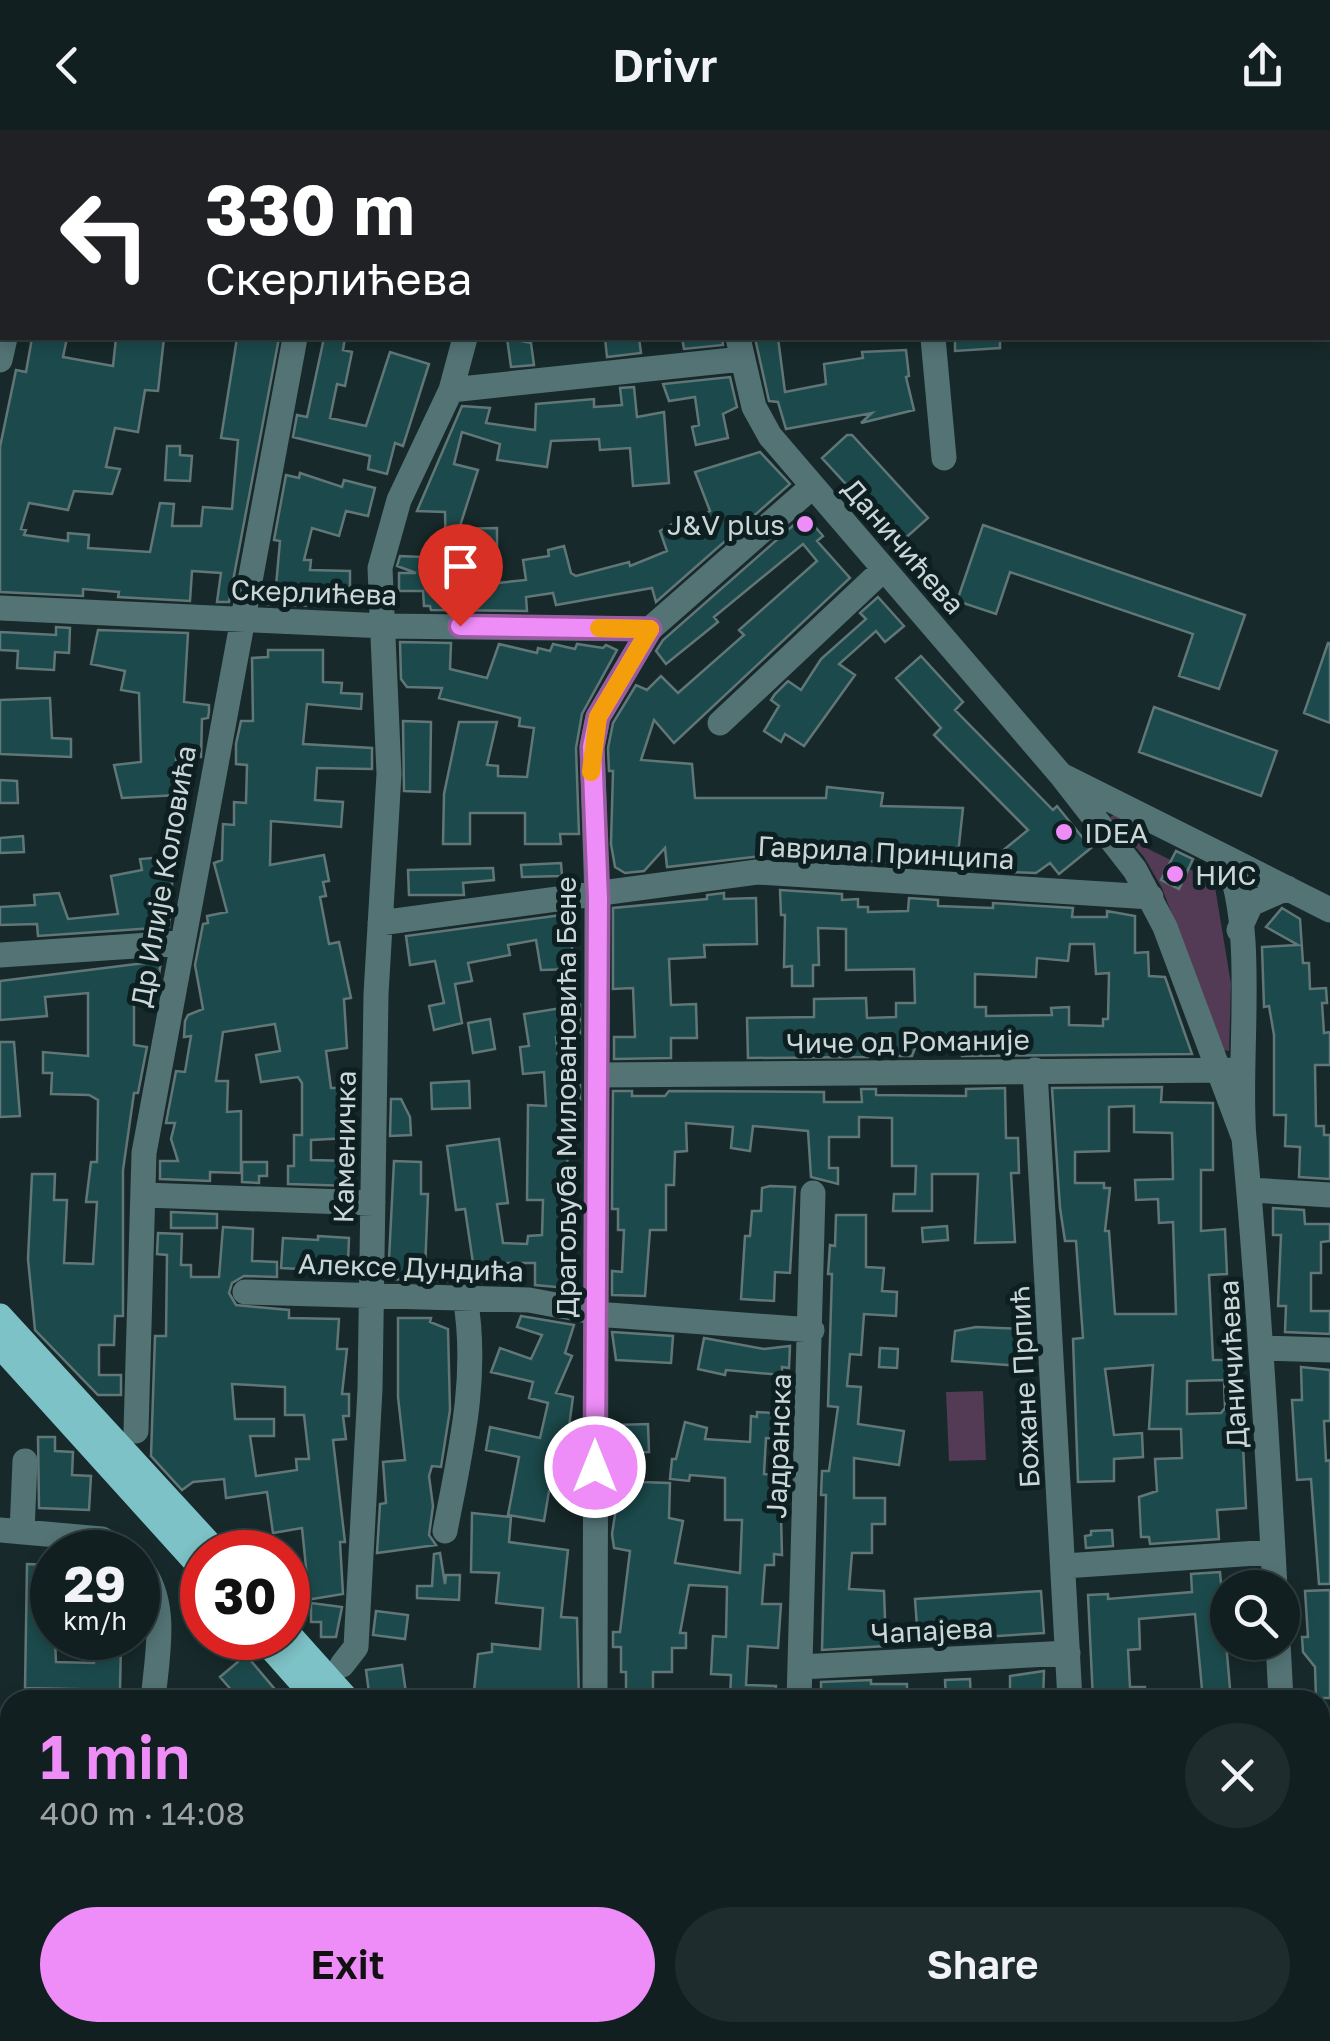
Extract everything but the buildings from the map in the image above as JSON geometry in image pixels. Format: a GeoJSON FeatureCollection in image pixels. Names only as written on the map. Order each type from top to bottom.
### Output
{"type":"FeatureCollection","features":[{"type":"Feature","properties":{"kind":"main road"},"geometry":{"type":"LineString","coordinates":[[0,1316],[196,1530]]}},
{"type":"Feature","properties":{"kind":"main road"},"geometry":{"type":"LineString","coordinates":[[0,1346],[180,1546]]}},
{"type":"Feature","properties":{"kind":"main road"},"geometry":{"type":"LineString","coordinates":[[310,1658],[339,1690]]}},
{"type":"Feature","properties":{"kind":"main road"},"geometry":{"type":"LineString","coordinates":[[282,1660],[308,1690]]}},
{"type":"Feature","properties":{"kind":"street","name":"Др Илије Коловића"},"geometry":{"type":"LineString","coordinates":[[136,1430],[144,1153],[295,340]]}},
{"type":"Feature","properties":{"kind":"street","name":"Каменичка"},"geometry":{"type":"LineString","coordinates":[[342,1665],[356,1647],[372,1297],[380,924],[389,774],[382,549],[451,390],[464,340]]}},
{"type":"Feature","properties":{"kind":"street"},"geometry":{"type":"LineString","coordinates":[[933,340],[944,458]]}},
{"type":"Feature","properties":{"kind":"street"},"geometry":{"type":"LineString","coordinates":[[451,390],[740,348]]}},
{"type":"Feature","properties":{"kind":"street","name":"Даничићева"},"geometry":{"type":"LineString","coordinates":[[740,348],[757,417],[1061,775],[1151,897],[1230,1070],[1251,1190],[1274,1570]]}},
{"type":"Feature","properties":{"kind":"street"},"geometry":{"type":"LineString","coordinates":[[650,629],[813,486]]}},
{"type":"Feature","properties":{"kind":"street"},"geometry":{"type":"LineString","coordinates":[[720,723],[884,569]]}},
{"type":"Feature","properties":{"kind":"street","name":"Скерлићева"},"geometry":{"type":"LineString","coordinates":[[0,608],[385,626],[650,629]]}},
{"type":"Feature","properties":{"kind":"street","name":"Драгољуба Миловановића Бене"},"geometry":{"type":"LineString","coordinates":[[595,1690],[598,1075],[597,892],[591,780],[594,732],[610,693],[650,629]]}},
{"type":"Feature","properties":{"kind":"street","name":"Даничићева"},"geometry":{"type":"LineString","coordinates":[[1061,775],[1224,857],[1240,930],[1230,1070]]}},
{"type":"Feature","properties":{"kind":"street"},"geometry":{"type":"LineString","coordinates":[[1108,835],[1102,813],[1118,802]]}},
{"type":"Feature","properties":{"kind":"street"},"geometry":{"type":"LineString","coordinates":[[1224,857],[1330,910]]}},
{"type":"Feature","properties":{"kind":"street","name":"Гаврила Принципа"},"geometry":{"type":"LineString","coordinates":[[380,924],[698,877],[780,872],[1151,897]]}},
{"type":"Feature","properties":{"kind":"street"},"geometry":{"type":"LineString","coordinates":[[1240,930],[1251,904],[1287,888]]}},
{"type":"Feature","properties":{"kind":"street"},"geometry":{"type":"LineString","coordinates":[[0,955],[180,943]]}},
{"type":"Feature","properties":{"kind":"street","name":"Божане Прпић"},"geometry":{"type":"LineString","coordinates":[[1035,1070],[1070,1690]]}},
{"type":"Feature","properties":{"kind":"street","name":"Чиче од Романије"},"geometry":{"type":"LineString","coordinates":[[598,1075],[1230,1070]]}},
{"type":"Feature","properties":{"kind":"street"},"geometry":{"type":"LineString","coordinates":[[1251,1190],[1330,1195]]}},
{"type":"Feature","properties":{"kind":"street","name":"Јадранска"},"geometry":{"type":"LineString","coordinates":[[799,1690],[813,1193]]}},
{"type":"Feature","properties":{"kind":"street"},"geometry":{"type":"LineString","coordinates":[[144,1195],[373,1202]]}},
{"type":"Feature","properties":{"kind":"street","name":"Алексе Дундића"},"geometry":{"type":"LineString","coordinates":[[245,1292],[529,1300],[595,1312],[812,1330]]}},
{"type":"Feature","properties":{"kind":"street"},"geometry":{"type":"LineString","coordinates":[[445,1531],[469,1408],[472,1335],[465,1297]]}},
{"type":"Feature","properties":{"kind":"street"},"geometry":{"type":"LineString","coordinates":[[1261,1348],[1330,1350]]}},
{"type":"Feature","properties":{"kind":"street"},"geometry":{"type":"LineString","coordinates":[[11,1531],[25,1461]]}},
{"type":"Feature","properties":{"kind":"street"},"geometry":{"type":"LineString","coordinates":[[1064,1566],[1273,1552]]}},
{"type":"Feature","properties":{"kind":"street","name":"Чапајева"},"geometry":{"type":"LineString","coordinates":[[800,1667],[1068,1652]]}},
{"type":"Feature","properties":{"kind":"street"},"geometry":{"type":"LineString","coordinates":[[154,1690],[156,1660]]}},
{"type":"Feature","properties":{"kind":"street"},"geometry":{"type":"LineString","coordinates":[[1279,1660],[1280,1690]]}},
{"type":"Feature","properties":{"kind":"shaded area"},"geometry":{"type":"Polygon","coordinates":[[[1116,814],[1136,826],[1140,845],[1214,881],[1231,984],[1229,1051],[1223,1050],[1162,888],[1144,857],[1110,817],[1116,814]]]}},
{"type":"Feature","properties":{"kind":"shaded area"},"geometry":{"type":"Polygon","coordinates":[[[983,1391],[986,1460],[949,1461],[946,1392],[983,1391]]]}},
{"type":"Feature","properties":{"kind":"slow traffic"},"geometry":{"type":"LineString","coordinates":[[591,772],[598,717],[650,629],[599,628]]}},
{"type":"Feature","properties":{"kind":"place","name":"J&V plus"},"geometry":{"type":"Point","coordinates":[805,524]}},
{"type":"Feature","properties":{"kind":"place","name":"IDEA"},"geometry":{"type":"Point","coordinates":[1064,832]}},
{"type":"Feature","properties":{"kind":"place","name":"НИС"},"geometry":{"type":"Point","coordinates":[1175,874]}},
{"type":"Feature","properties":{"kind":"route"},"geometry":{"type":"LineString","coordinates":[[460,626],[650,629],[598,717],[592,747],[598,899],[595,1467]]}}]}
